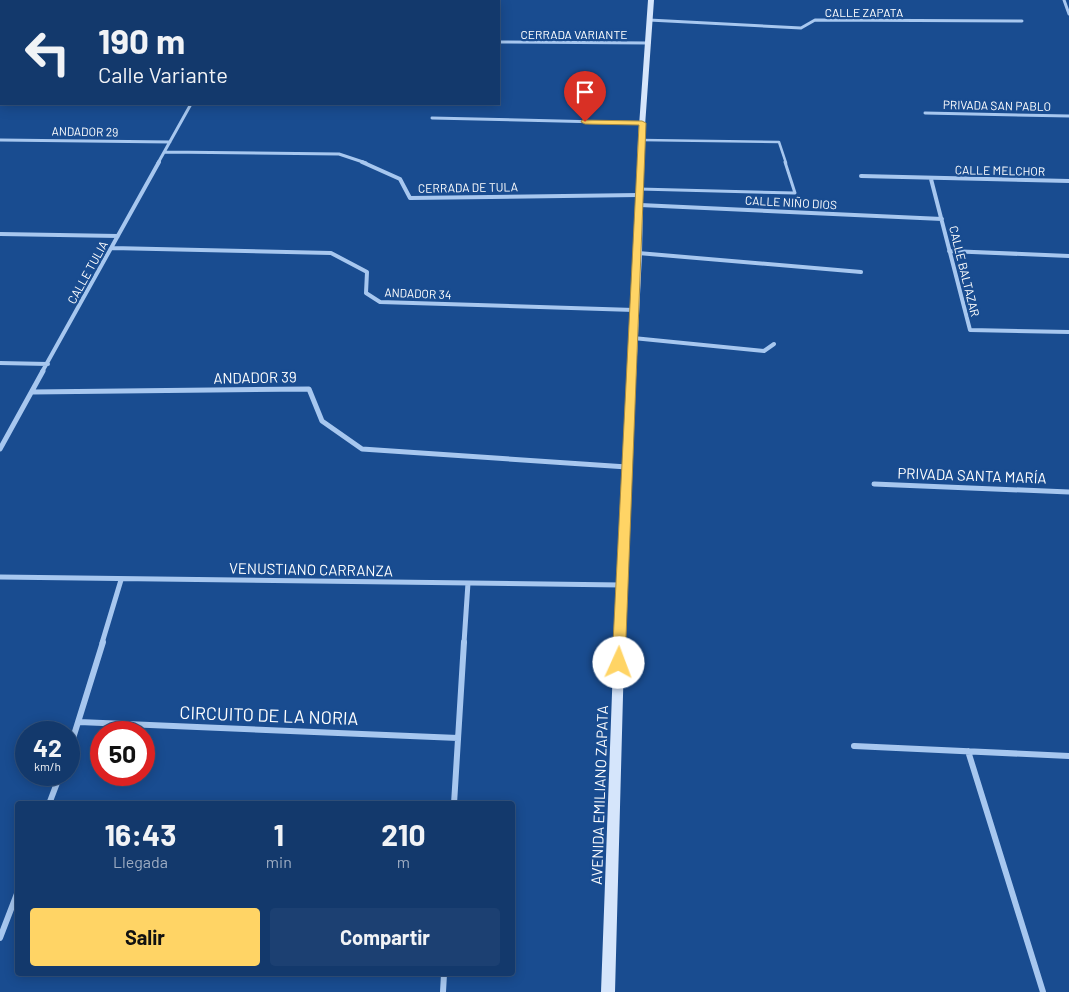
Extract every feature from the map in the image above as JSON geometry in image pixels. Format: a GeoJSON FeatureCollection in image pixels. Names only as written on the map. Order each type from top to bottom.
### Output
{"type":"FeatureCollection","features":[{"type":"Feature","properties":{"kind":"main road","name":"AVENIDA EMILIANO ZAPATA"},"geometry":{"type":"LineString","coordinates":[[608,992],[621,585],[632,338],[638,253],[641,140],[651,0]]}},
{"type":"Feature","properties":{"kind":"street"},"geometry":{"type":"LineString","coordinates":[[1064,0],[1069,14]]}},
{"type":"Feature","properties":{"kind":"street","name":"CALLE ZAPATA"},"geometry":{"type":"LineString","coordinates":[[649,20],[801,28],[815,20],[1022,21]]}},
{"type":"Feature","properties":{"kind":"street","name":"CERRADA VARIANTE"},"geometry":{"type":"LineString","coordinates":[[500,42],[649,43]]}},
{"type":"Feature","properties":{"kind":"street","name":"CALLE TULIA"},"geometry":{"type":"LineString","coordinates":[[0,449],[190,105]]}},
{"type":"Feature","properties":{"kind":"street","name":"PRIVADA SAN PABLO"},"geometry":{"type":"LineString","coordinates":[[925,113],[1069,116]]}},
{"type":"Feature","properties":{"kind":"street"},"geometry":{"type":"LineString","coordinates":[[432,118],[642,123]]}},
{"type":"Feature","properties":{"kind":"street","name":"ANDADOR 29"},"geometry":{"type":"LineString","coordinates":[[0,140],[170,142]]}},
{"type":"Feature","properties":{"kind":"street","name":"CERRADA DE TULA"},"geometry":{"type":"LineString","coordinates":[[164,152],[339,154],[373,165],[400,179],[410,198],[639,197]]}},
{"type":"Feature","properties":{"kind":"street","name":"CALLE MELCHOR"},"geometry":{"type":"LineString","coordinates":[[860,176],[1069,181]]}},
{"type":"Feature","properties":{"kind":"street","name":"CALLE BALTAZAR"},"geometry":{"type":"LineString","coordinates":[[931,179],[970,330],[1069,332]]}},
{"type":"Feature","properties":{"kind":"street","name":"CALLE NIÑO DIOS"},"geometry":{"type":"LineString","coordinates":[[639,197],[942,219]]}},
{"type":"Feature","properties":{"kind":"street"},"geometry":{"type":"LineString","coordinates":[[0,234],[118,236]]}},
{"type":"Feature","properties":{"kind":"street","name":"ANDADOR 34"},"geometry":{"type":"LineString","coordinates":[[112,248],[331,253],[367,272],[366,293],[380,302],[634,310]]}},
{"type":"Feature","properties":{"kind":"street"},"geometry":{"type":"LineString","coordinates":[[949,251],[1069,256]]}},
{"type":"Feature","properties":{"kind":"street"},"geometry":{"type":"LineString","coordinates":[[638,253],[861,272]]}},
{"type":"Feature","properties":{"kind":"street"},"geometry":{"type":"LineString","coordinates":[[632,338],[764,351],[774,344]]}},
{"type":"Feature","properties":{"kind":"street"},"geometry":{"type":"LineString","coordinates":[[0,363],[48,364]]}},
{"type":"Feature","properties":{"kind":"street","name":"ANDADOR 39"},"geometry":{"type":"LineString","coordinates":[[32,392],[309,389],[322,421],[362,449],[627,467]]}},
{"type":"Feature","properties":{"kind":"street","name":"PRIVADA SANTA MARÍA"},"geometry":{"type":"LineString","coordinates":[[874,484],[1069,492]]}},
{"type":"Feature","properties":{"kind":"street","name":"VENUSTIANO CARRANZA"},"geometry":{"type":"LineString","coordinates":[[0,578],[621,585]]}},
{"type":"Feature","properties":{"kind":"street"},"geometry":{"type":"LineString","coordinates":[[79,721],[122,580]]}},
{"type":"Feature","properties":{"kind":"street"},"geometry":{"type":"LineString","coordinates":[[454,801],[468,583]]}},
{"type":"Feature","properties":{"kind":"street","name":"CIRCUITO DE LA NORIA"},"geometry":{"type":"LineString","coordinates":[[80,722],[458,738]]}},
{"type":"Feature","properties":{"kind":"street"},"geometry":{"type":"LineString","coordinates":[[854,746],[1069,756]]}},
{"type":"Feature","properties":{"kind":"street"},"geometry":{"type":"LineString","coordinates":[[968,751],[1043,992]]}},
{"type":"Feature","properties":{"kind":"street"},"geometry":{"type":"LineString","coordinates":[[50,801],[56,786]]}},
{"type":"Feature","properties":{"kind":"street"},"geometry":{"type":"LineString","coordinates":[[0,938],[15,899]]}},
{"type":"Feature","properties":{"kind":"street"},"geometry":{"type":"LineString","coordinates":[[443,992],[444,976]]}},
{"type":"Feature","properties":{"kind":"lane"},"geometry":{"type":"LineString","coordinates":[[639,197],[795,193],[779,142],[641,140]]}},
{"type":"Feature","properties":{"kind":"route"},"geometry":{"type":"LineString","coordinates":[[585,122],[642,123],[638,253],[621,585],[619,663]]}}]}
